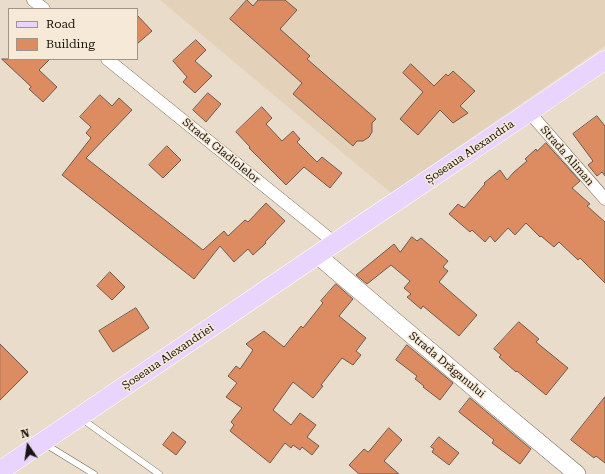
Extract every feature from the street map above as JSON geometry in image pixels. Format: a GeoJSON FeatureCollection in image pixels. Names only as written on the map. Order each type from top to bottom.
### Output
{"type":"FeatureCollection","features":[{"type":"Feature","properties":{"kind":"main road","name":"Șoseaua Alexandria"},"geometry":{"type":"LineString","coordinates":[[335,243],[605,60]]}},
{"type":"Feature","properties":{"kind":"main road","name":"Șoseaua Alexandriei"},"geometry":{"type":"LineString","coordinates":[[0,471],[335,243]]}},
{"type":"Feature","properties":{"kind":"street"},"geometry":{"type":"LineString","coordinates":[[33,0],[43,8]]}},
{"type":"Feature","properties":{"kind":"street","name":"Strada Gladiolelor"},"geometry":{"type":"LineString","coordinates":[[107,60],[335,243]]}},
{"type":"Feature","properties":{"kind":"street","name":"Strada Aliman"},"geometry":{"type":"LineString","coordinates":[[529,112],[605,199]]}},
{"type":"Feature","properties":{"kind":"street","name":"Strada Drăganului"},"geometry":{"type":"LineString","coordinates":[[317,255],[474,389],[577,474]]}},
{"type":"Feature","properties":{"kind":"lane"},"geometry":{"type":"LineString","coordinates":[[79,417],[159,474]]}},
{"type":"Feature","properties":{"kind":"lane"},"geometry":{"type":"LineString","coordinates":[[42,442],[94,474]]}},
{"type":"Feature","properties":{"kind":"shaded area"},"geometry":{"type":"Polygon","coordinates":[[[160,0],[605,0],[605,46],[391,193],[160,0]]]}},
{"type":"Feature","properties":{"kind":"building"},"geometry":{"type":"Polygon","coordinates":[[[247,0],[253,6],[258,0],[285,0],[297,10],[280,29],[310,56],[307,59],[376,119],[372,123],[372,132],[369,137],[363,141],[357,141],[353,146],[293,94],[302,83],[230,19],[247,0]]]}},
{"type":"Feature","properties":{"kind":"building"},"geometry":{"type":"Polygon","coordinates":[[[138,16],[152,31],[138,43],[138,16]]]}},
{"type":"Feature","properties":{"kind":"building"},"geometry":{"type":"Polygon","coordinates":[[[196,40],[206,50],[195,61],[212,76],[195,93],[183,82],[187,77],[173,61],[196,40]]]}},
{"type":"Feature","properties":{"kind":"building"},"geometry":{"type":"Polygon","coordinates":[[[2,59],[49,60],[39,70],[57,87],[43,102],[29,89],[31,87],[2,59]]]}},
{"type":"Feature","properties":{"kind":"building"},"geometry":{"type":"Polygon","coordinates":[[[411,64],[434,86],[446,74],[448,76],[453,71],[475,91],[460,106],[468,113],[453,123],[440,110],[418,135],[400,119],[423,92],[403,73],[411,64]]]}},
{"type":"Feature","properties":{"kind":"building"},"geometry":{"type":"Polygon","coordinates":[[[208,93],[221,104],[206,122],[193,110],[208,93]]]}},
{"type":"Feature","properties":{"kind":"building"},"geometry":{"type":"Polygon","coordinates":[[[100,95],[112,106],[119,98],[132,110],[86,158],[203,250],[224,231],[228,236],[245,220],[248,222],[266,203],[285,221],[265,242],[266,243],[253,255],[248,249],[234,262],[220,246],[194,279],[62,175],[91,138],[86,133],[91,127],[80,117],[100,95]]]}},
{"type":"Feature","properties":{"kind":"building"},"geometry":{"type":"Polygon","coordinates":[[[262,107],[272,118],[266,124],[282,141],[293,131],[300,139],[297,142],[317,162],[322,157],[342,173],[330,188],[304,167],[286,185],[249,148],[250,147],[236,132],[262,107]]]}},
{"type":"Feature","properties":{"kind":"building"},"geometry":{"type":"Polygon","coordinates":[[[597,116],[605,126],[605,176],[602,172],[597,176],[588,165],[593,161],[573,134],[597,116]]]}},
{"type":"Feature","properties":{"kind":"building"},"geometry":{"type":"Polygon","coordinates":[[[546,143],[580,181],[572,188],[590,204],[587,206],[605,222],[605,283],[580,258],[578,260],[559,242],[554,247],[541,236],[540,237],[526,223],[515,235],[508,228],[495,242],[490,236],[485,242],[472,230],[470,232],[449,214],[458,204],[464,208],[485,184],[484,183],[500,170],[507,180],[527,161],[525,159],[536,149],[537,151],[546,143]]]}},
{"type":"Feature","properties":{"kind":"building"},"geometry":{"type":"Polygon","coordinates":[[[167,146],[181,160],[163,178],[149,165],[167,146]]]}},
{"type":"Feature","properties":{"kind":"building"},"geometry":{"type":"Polygon","coordinates":[[[412,237],[417,241],[421,238],[448,261],[443,267],[448,271],[439,282],[477,315],[459,336],[423,306],[421,309],[407,297],[411,294],[404,288],[410,281],[391,265],[367,284],[356,275],[394,244],[400,252],[412,237]]]}},
{"type":"Feature","properties":{"kind":"building"},"geometry":{"type":"Polygon","coordinates":[[[110,272],[125,287],[112,300],[97,286],[110,272]]]}},
{"type":"Feature","properties":{"kind":"building"},"geometry":{"type":"Polygon","coordinates":[[[336,284],[353,299],[339,316],[366,338],[356,351],[361,355],[353,365],[342,358],[313,398],[293,382],[273,410],[291,425],[300,413],[316,425],[307,437],[319,446],[312,455],[302,447],[300,450],[293,445],[291,448],[285,443],[270,463],[230,431],[234,425],[231,422],[242,408],[226,397],[237,383],[228,376],[236,366],[240,369],[253,350],[246,344],[264,331],[284,347],[301,326],[303,328],[323,303],[321,301],[336,284]]]}},
{"type":"Feature","properties":{"kind":"building"},"geometry":{"type":"Polygon","coordinates":[[[136,308],[149,328],[113,352],[99,331],[136,308]]]}},
{"type":"Feature","properties":{"kind":"building"},"geometry":{"type":"Polygon","coordinates":[[[519,322],[539,339],[536,342],[568,368],[546,395],[499,357],[501,355],[494,349],[519,322]]]}},
{"type":"Feature","properties":{"kind":"building"},"geometry":{"type":"Polygon","coordinates":[[[0,344],[28,372],[0,400],[0,344]]]}},
{"type":"Feature","properties":{"kind":"building"},"geometry":{"type":"Polygon","coordinates":[[[407,345],[453,383],[440,400],[415,379],[417,376],[396,360],[407,345]]]}},
{"type":"Feature","properties":{"kind":"building"},"geometry":{"type":"Polygon","coordinates":[[[605,397],[605,463],[596,456],[594,458],[571,440],[605,397]]]}},
{"type":"Feature","properties":{"kind":"building"},"geometry":{"type":"Polygon","coordinates":[[[470,398],[531,449],[520,464],[492,443],[494,440],[459,412],[470,398]]]}},
{"type":"Feature","properties":{"kind":"building"},"geometry":{"type":"Polygon","coordinates":[[[389,428],[402,440],[384,461],[399,474],[359,474],[349,465],[364,449],[368,452],[389,428]]]}},
{"type":"Feature","properties":{"kind":"building"},"geometry":{"type":"Polygon","coordinates":[[[173,432],[186,442],[176,455],[163,445],[173,432]]]}},
{"type":"Feature","properties":{"kind":"building"},"geometry":{"type":"Polygon","coordinates":[[[439,437],[459,453],[449,465],[432,452],[434,449],[431,447],[439,437]]]}}]}
